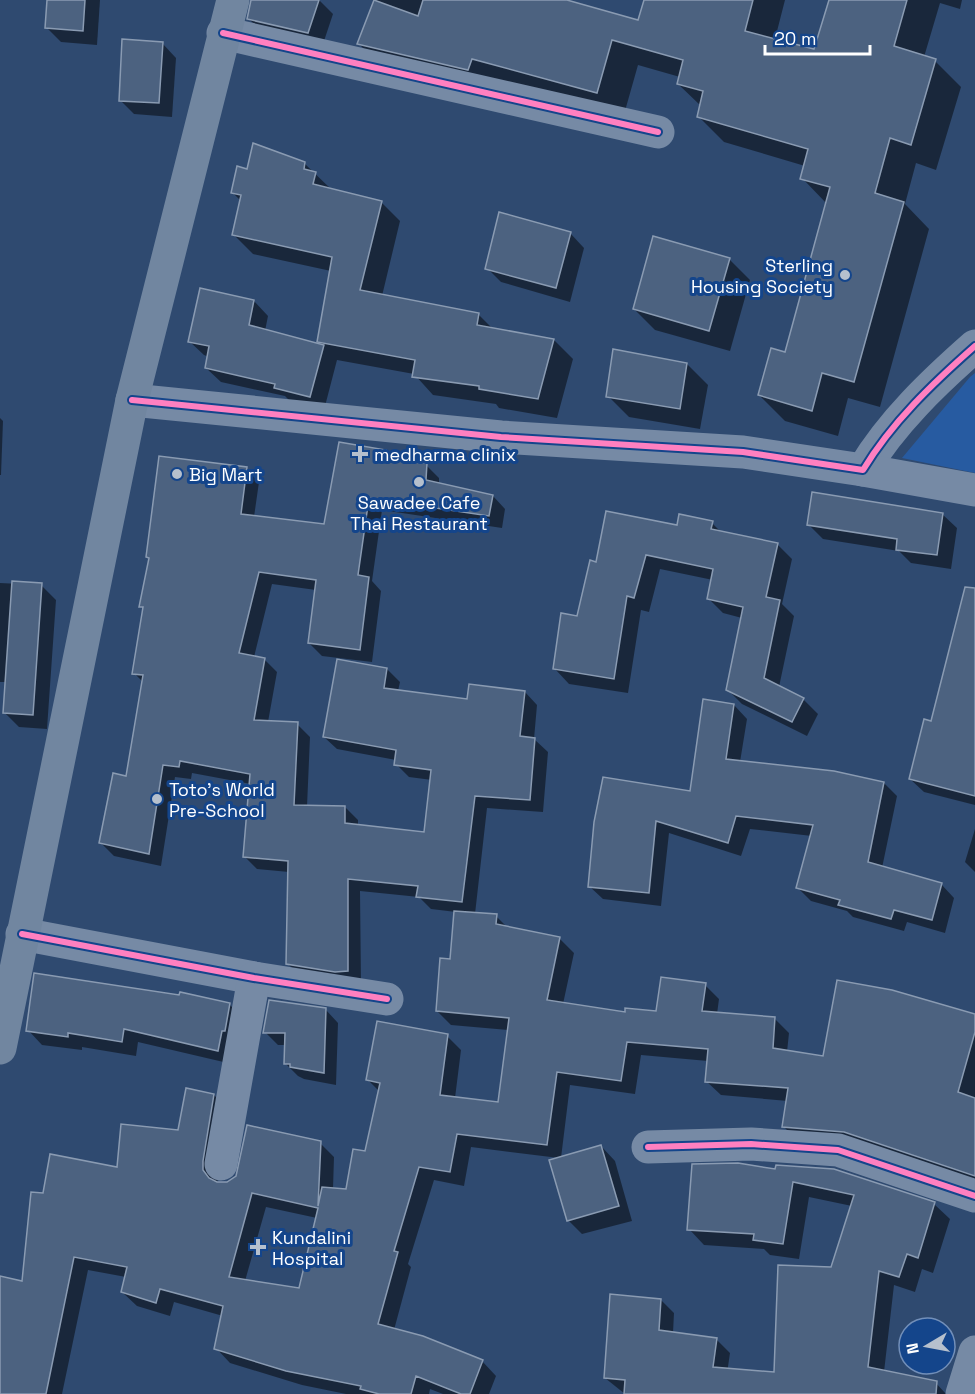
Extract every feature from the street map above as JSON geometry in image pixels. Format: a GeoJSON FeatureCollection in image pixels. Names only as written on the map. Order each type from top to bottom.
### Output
{"type":"FeatureCollection","features":[{"type":"Feature","properties":{"kind":"main road"},"geometry":{"type":"LineString","coordinates":[[0,1048],[132,400],[233,0]]}},
{"type":"Feature","properties":{"kind":"street"},"geometry":{"type":"LineString","coordinates":[[223,33],[658,132]]}},
{"type":"Feature","properties":{"kind":"street"},"geometry":{"type":"LineString","coordinates":[[863,470],[878,445],[929,387],[975,346]]}},
{"type":"Feature","properties":{"kind":"street"},"geometry":{"type":"LineString","coordinates":[[132,400],[501,437],[743,452],[975,490]]}},
{"type":"Feature","properties":{"kind":"street"},"geometry":{"type":"LineString","coordinates":[[22,934],[254,978],[387,999]]}},
{"type":"Feature","properties":{"kind":"street"},"geometry":{"type":"LineString","coordinates":[[221,1164],[254,978]]}},
{"type":"Feature","properties":{"kind":"street"},"geometry":{"type":"LineString","coordinates":[[648,1147],[751,1144],[838,1150],[975,1196]]}},
{"type":"Feature","properties":{"kind":"street"},"geometry":{"type":"LineString","coordinates":[[962,1394],[975,1352]]}},
{"type":"Feature","properties":{"kind":"shaded area"},"geometry":{"type":"Polygon","coordinates":[[[975,373],[975,473],[902,458],[970,377],[975,373]]]}},
{"type":"Feature","properties":{"kind":"building"},"geometry":{"type":"Polygon","coordinates":[[[47,0],[85,0],[83,31],[45,28],[47,0]]]}},
{"type":"Feature","properties":{"kind":"building"},"geometry":{"type":"Polygon","coordinates":[[[251,0],[319,0],[308,33],[247,19],[251,0]]]}},
{"type":"Feature","properties":{"kind":"building"},"geometry":{"type":"Polygon","coordinates":[[[374,0],[418,16],[423,0],[567,0],[638,20],[644,0],[753,0],[745,31],[814,49],[829,0],[907,0],[894,46],[936,59],[911,145],[890,138],[875,193],[904,202],[854,382],[822,373],[812,411],[758,395],[771,348],[785,352],[830,187],[800,179],[808,149],[697,117],[703,91],[677,84],[683,60],[612,40],[597,93],[472,59],[468,70],[357,44],[374,0]]]}},
{"type":"Feature","properties":{"kind":"building"},"geometry":{"type":"Polygon","coordinates":[[[122,39],[163,42],[159,103],[119,101],[122,39]]]}},
{"type":"Feature","properties":{"kind":"building"},"geometry":{"type":"Polygon","coordinates":[[[253,143],[305,162],[304,169],[316,172],[313,184],[382,201],[360,290],[479,313],[477,325],[554,339],[538,399],[479,389],[479,386],[412,377],[415,360],[317,342],[332,257],[232,235],[241,195],[231,193],[237,166],[247,169],[253,143]]]}},
{"type":"Feature","properties":{"kind":"building"},"geometry":{"type":"Polygon","coordinates":[[[499,212],[571,232],[556,288],[485,269],[499,212]]]}},
{"type":"Feature","properties":{"kind":"building"},"geometry":{"type":"Polygon","coordinates":[[[653,236],[730,258],[709,331],[633,309],[653,236]]]}},
{"type":"Feature","properties":{"kind":"building"},"geometry":{"type":"Polygon","coordinates":[[[200,288],[254,300],[249,325],[324,345],[310,397],[274,388],[275,384],[205,368],[209,346],[188,342],[200,288]]]}},
{"type":"Feature","properties":{"kind":"building"},"geometry":{"type":"Polygon","coordinates":[[[613,349],[687,363],[680,409],[606,397],[613,349]]]}},
{"type":"Feature","properties":{"kind":"building"},"geometry":{"type":"Polygon","coordinates":[[[339,442],[386,450],[384,460],[427,463],[426,480],[493,495],[489,516],[369,498],[358,575],[369,577],[360,650],[308,643],[316,580],[259,572],[239,653],[265,658],[254,720],[298,722],[294,805],[345,806],[345,823],[424,832],[431,770],[394,765],[396,750],[323,737],[337,659],[387,668],[384,688],[467,699],[469,684],[525,691],[520,736],[535,738],[530,800],[475,796],[462,902],[416,897],[418,886],[348,879],[348,971],[335,972],[286,964],[288,861],[243,857],[250,774],[180,761],[179,767],[163,765],[149,854],[99,843],[113,773],[126,776],[143,675],[132,674],[143,607],[139,607],[149,558],[146,557],[159,456],[247,467],[241,514],[324,524],[339,442]]]}},
{"type":"Feature","properties":{"kind":"building"},"geometry":{"type":"Polygon","coordinates":[[[812,492],[943,513],[937,555],[896,550],[897,539],[807,525],[812,492]]]}},
{"type":"Feature","properties":{"kind":"building"},"geometry":{"type":"Polygon","coordinates":[[[606,511],[677,525],[679,514],[713,521],[711,529],[778,543],[766,597],[780,600],[764,678],[804,698],[792,722],[726,690],[743,607],[707,599],[713,569],[646,555],[634,598],[627,596],[614,679],[553,669],[561,613],[577,616],[590,560],[596,562],[606,511]]]}},
{"type":"Feature","properties":{"kind":"building"},"geometry":{"type":"Polygon","coordinates":[[[12,581],[42,583],[33,715],[3,713],[12,581]]]}},
{"type":"Feature","properties":{"kind":"building"},"geometry":{"type":"Polygon","coordinates":[[[965,587],[975,588],[975,796],[909,779],[924,719],[931,721],[965,587]]]}},
{"type":"Feature","properties":{"kind":"building"},"geometry":{"type":"Polygon","coordinates":[[[703,699],[734,704],[726,759],[834,771],[884,782],[868,862],[942,883],[932,920],[894,910],[891,919],[838,905],[840,900],[796,888],[813,825],[736,816],[728,843],[656,821],[649,893],[588,887],[594,822],[603,777],[690,791],[703,699]]]}},
{"type":"Feature","properties":{"kind":"building"},"geometry":{"type":"Polygon","coordinates":[[[454,911],[497,914],[496,924],[560,937],[547,1000],[625,1012],[625,1008],[656,1011],[661,977],[706,983],[702,1011],[775,1017],[773,1048],[823,1056],[837,980],[892,990],[975,1014],[975,1032],[958,1092],[975,1098],[975,1176],[844,1132],[782,1127],[788,1088],[705,1082],[708,1049],[627,1042],[621,1081],[557,1072],[547,1145],[457,1134],[450,1172],[419,1167],[394,1251],[398,1252],[378,1324],[423,1336],[483,1360],[470,1394],[461,1394],[416,1376],[411,1394],[379,1394],[360,1389],[361,1386],[286,1371],[214,1349],[223,1306],[160,1289],[156,1303],[121,1292],[127,1267],[74,1257],[46,1394],[0,1394],[0,1276],[22,1281],[31,1192],[43,1193],[50,1154],[117,1167],[121,1124],[178,1130],[186,1088],[214,1094],[203,1161],[203,1170],[209,1178],[217,1182],[227,1182],[236,1176],[247,1125],[321,1141],[318,1206],[322,1187],[346,1189],[353,1149],[365,1151],[380,1083],[366,1080],[377,1021],[448,1034],[440,1095],[498,1102],[509,1018],[436,1011],[440,958],[450,959],[454,911]],[[252,1193],[229,1277],[299,1288],[318,1208],[252,1193]]]}},
{"type":"Feature","properties":{"kind":"building"},"geometry":{"type":"Polygon","coordinates":[[[34,973],[179,995],[180,992],[230,1003],[225,1031],[222,1031],[218,1051],[124,1029],[122,1042],[68,1033],[68,1037],[26,1031],[34,973]]]}},
{"type":"Feature","properties":{"kind":"building"},"geometry":{"type":"Polygon","coordinates":[[[269,1000],[326,1008],[324,1073],[284,1064],[285,1033],[263,1033],[269,1000]]]}},
{"type":"Feature","properties":{"kind":"building"},"geometry":{"type":"Polygon","coordinates":[[[601,1145],[619,1206],[567,1221],[549,1160],[601,1145]]]}},
{"type":"Feature","properties":{"kind":"building"},"geometry":{"type":"Polygon","coordinates":[[[738,1163],[775,1169],[776,1165],[834,1169],[935,1202],[918,1258],[907,1254],[899,1277],[879,1271],[868,1367],[897,1373],[897,1376],[912,1376],[937,1381],[936,1394],[624,1394],[625,1380],[604,1378],[610,1294],[661,1299],[659,1330],[717,1338],[713,1367],[774,1372],[778,1265],[831,1267],[854,1195],[793,1182],[783,1244],[753,1240],[754,1234],[687,1230],[692,1164],[738,1163]]]}},
{"type":"Feature","properties":{"kind":"cycle path"},"geometry":{"type":"LineString","coordinates":[[223,33],[658,132]]}},
{"type":"Feature","properties":{"kind":"cycle path"},"geometry":{"type":"LineString","coordinates":[[132,400],[501,437],[743,452],[863,470],[900,419],[975,346]]}},
{"type":"Feature","properties":{"kind":"cycle path"},"geometry":{"type":"LineString","coordinates":[[22,934],[254,978],[387,999]]}},
{"type":"Feature","properties":{"kind":"cycle path"},"geometry":{"type":"LineString","coordinates":[[648,1147],[751,1144],[838,1150],[975,1196]]}},
{"type":"Feature","properties":{"kind":"place","name":"Sterling Housing Society"},"geometry":{"type":"Point","coordinates":[845,275]}},
{"type":"Feature","properties":{"kind":"place","name":"medharma clinix"},"geometry":{"type":"Point","coordinates":[360,454]}},
{"type":"Feature","properties":{"kind":"place","name":"Big Mart"},"geometry":{"type":"Point","coordinates":[177,474]}},
{"type":"Feature","properties":{"kind":"place","name":"Sawadee Cafe Thai Restaurant"},"geometry":{"type":"Point","coordinates":[419,482]}},
{"type":"Feature","properties":{"kind":"place","name":"Toto's World Pre-School"},"geometry":{"type":"Point","coordinates":[157,799]}},
{"type":"Feature","properties":{"kind":"place","name":"Kundalini Hospital"},"geometry":{"type":"Point","coordinates":[258,1247]}}]}
